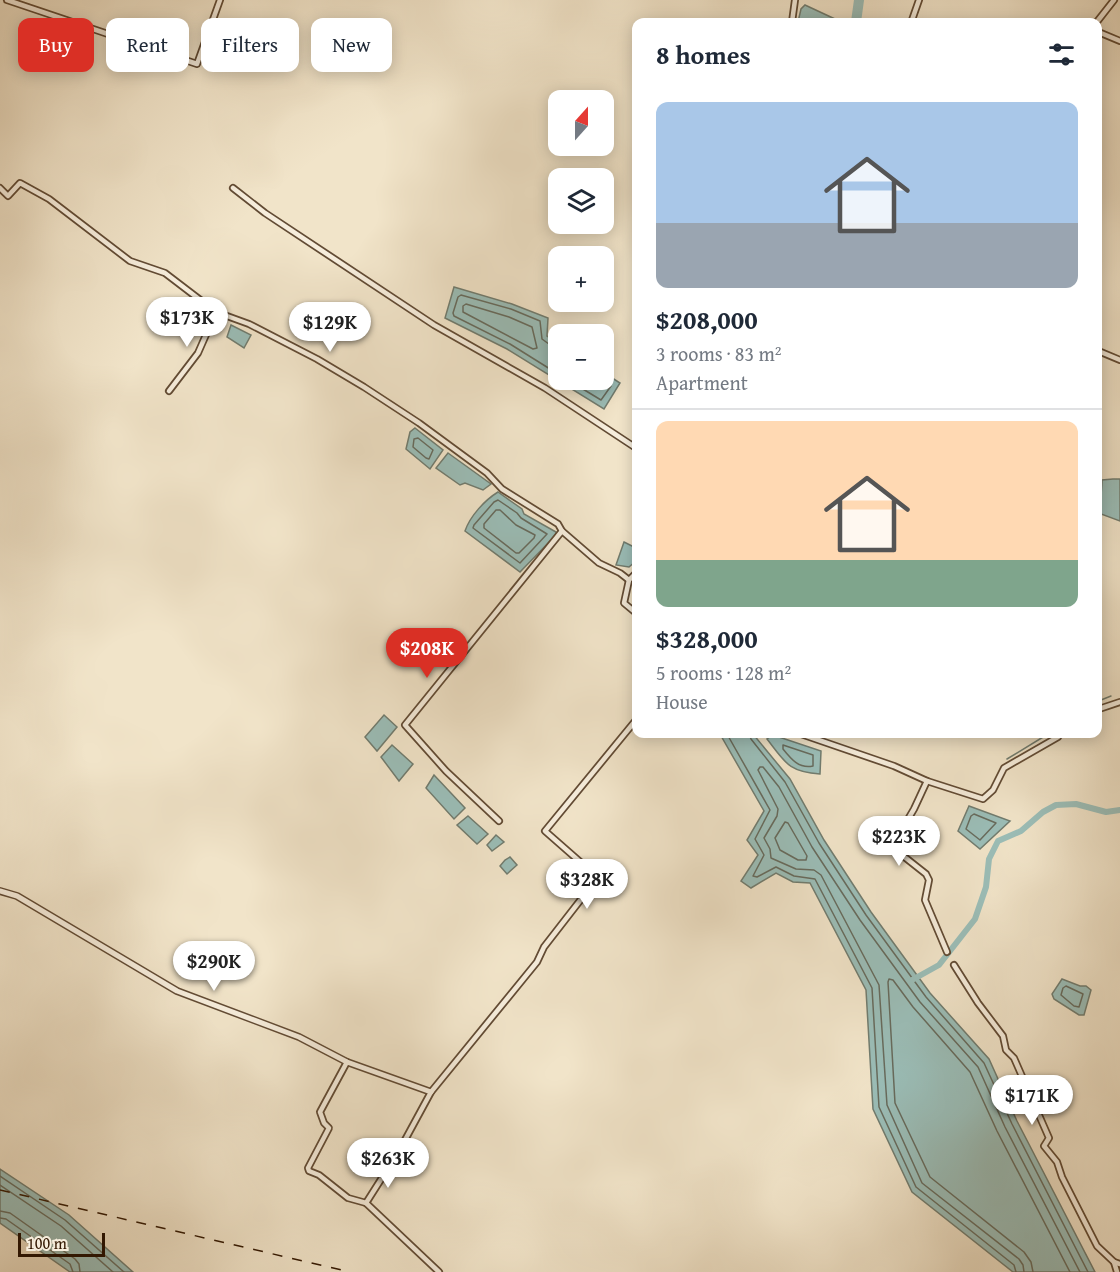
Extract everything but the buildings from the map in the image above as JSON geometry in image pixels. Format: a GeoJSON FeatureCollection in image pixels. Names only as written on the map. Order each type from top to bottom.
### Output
{"type":"FeatureCollection","features":[{"type":"Feature","properties":{"kind":"street"},"geometry":{"type":"LineString","coordinates":[[7,0],[197,64],[220,0]]}},
{"type":"Feature","properties":{"kind":"street"},"geometry":{"type":"LineString","coordinates":[[793,18],[795,0]]}},
{"type":"Feature","properties":{"kind":"street"},"geometry":{"type":"LineString","coordinates":[[913,18],[919,0]]}},
{"type":"Feature","properties":{"kind":"street"},"geometry":{"type":"LineString","coordinates":[[1100,18],[1114,0]]}},
{"type":"Feature","properties":{"kind":"street"},"geometry":{"type":"LineString","coordinates":[[1102,34],[1120,41]]}},
{"type":"Feature","properties":{"kind":"street"},"geometry":{"type":"LineString","coordinates":[[0,188],[8,196],[20,183],[49,199],[130,261],[165,273],[216,312],[249,324],[317,359],[364,387],[419,423],[487,473],[502,489],[558,524],[562,531],[599,563],[620,573],[628,580]]}},
{"type":"Feature","properties":{"kind":"street"},"geometry":{"type":"LineString","coordinates":[[233,188],[265,213],[434,325],[545,388],[632,445]]}},
{"type":"Feature","properties":{"kind":"street"},"geometry":{"type":"LineString","coordinates":[[169,392],[198,353],[216,312]]}},
{"type":"Feature","properties":{"kind":"street"},"geometry":{"type":"LineString","coordinates":[[1102,352],[1120,360]]}},
{"type":"Feature","properties":{"kind":"street"},"geometry":{"type":"LineString","coordinates":[[499,821],[446,771],[405,724],[562,531]]}},
{"type":"Feature","properties":{"kind":"street"},"geometry":{"type":"LineString","coordinates":[[632,576],[628,580],[624,603],[632,610]]}},
{"type":"Feature","properties":{"kind":"street"},"geometry":{"type":"LineString","coordinates":[[1102,708],[1120,702]]}},
{"type":"Feature","properties":{"kind":"street"},"geometry":{"type":"LineString","coordinates":[[366,1203],[399,1151],[431,1092],[537,962],[544,947],[596,880],[586,867],[545,831],[632,725]]}},
{"type":"Feature","properties":{"kind":"street"},"geometry":{"type":"LineString","coordinates":[[813,738],[894,766],[927,782],[983,799],[993,790],[1004,768],[1056,738]]}},
{"type":"Feature","properties":{"kind":"street"},"geometry":{"type":"LineString","coordinates":[[927,782],[895,845],[902,855],[926,874],[929,880],[925,900],[947,952]]}},
{"type":"Feature","properties":{"kind":"street"},"geometry":{"type":"LineString","coordinates":[[0,891],[17,896],[177,991],[299,1037],[347,1062],[431,1092]]}},
{"type":"Feature","properties":{"kind":"street"},"geometry":{"type":"LineString","coordinates":[[954,965],[978,1004],[1003,1036],[1006,1050],[1014,1058],[1049,1138],[1044,1146],[1057,1162],[1062,1177],[1097,1246],[1114,1262],[1120,1264]]}},
{"type":"Feature","properties":{"kind":"street"},"geometry":{"type":"LineString","coordinates":[[347,1062],[320,1112],[324,1123],[329,1128],[308,1168],[309,1171],[319,1175],[348,1198],[366,1203],[439,1272]]}},
{"type":"Feature","properties":{"kind":"street"},"geometry":{"type":"LineString","coordinates":[[1114,1262],[1118,1272]]}},
{"type":"Feature","properties":{"kind":"water"},"geometry":{"type":"Polygon","coordinates":[[[805,5],[833,18],[799,18],[801,9],[805,5]]]}},
{"type":"Feature","properties":{"kind":"water"},"geometry":{"type":"Polygon","coordinates":[[[454,287],[512,304],[548,318],[548,374],[507,349],[445,318],[454,287]]]}},
{"type":"Feature","properties":{"kind":"water"},"geometry":{"type":"Polygon","coordinates":[[[231,325],[251,335],[244,348],[227,337],[231,325]]]}},
{"type":"Feature","properties":{"kind":"water"},"geometry":{"type":"Polygon","coordinates":[[[614,379],[620,383],[604,409],[573,390],[614,390],[614,379]]]}},
{"type":"Feature","properties":{"kind":"water"},"geometry":{"type":"Polygon","coordinates":[[[415,428],[443,450],[430,469],[406,449],[410,432],[415,428]]]}},
{"type":"Feature","properties":{"kind":"water"},"geometry":{"type":"Polygon","coordinates":[[[448,453],[491,484],[483,490],[465,483],[460,485],[436,468],[448,453]]]}},
{"type":"Feature","properties":{"kind":"water"},"geometry":{"type":"Polygon","coordinates":[[[1120,479],[1120,521],[1102,514],[1102,480],[1120,479]]]}},
{"type":"Feature","properties":{"kind":"water"},"geometry":{"type":"Polygon","coordinates":[[[498,492],[522,509],[524,514],[556,532],[556,535],[520,572],[465,531],[478,509],[498,492]]]}},
{"type":"Feature","properties":{"kind":"water"},"geometry":{"type":"Polygon","coordinates":[[[624,542],[632,546],[632,564],[629,567],[616,565],[624,542]]]}},
{"type":"Feature","properties":{"kind":"water"},"geometry":{"type":"Polygon","coordinates":[[[384,715],[397,727],[377,751],[365,737],[384,715]]]}},
{"type":"Feature","properties":{"kind":"water"},"geometry":{"type":"Polygon","coordinates":[[[722,738],[756,738],[790,779],[824,840],[871,912],[930,993],[989,1059],[1017,1121],[1095,1272],[1013,1272],[912,1192],[873,1109],[866,990],[810,883],[793,882],[776,873],[751,888],[741,881],[758,855],[747,840],[764,811],[722,738]]]}},
{"type":"Feature","properties":{"kind":"water"},"geometry":{"type":"Polygon","coordinates":[[[782,738],[821,751],[820,774],[794,768],[778,754],[767,739],[782,738]]]}},
{"type":"Feature","properties":{"kind":"water"},"geometry":{"type":"Polygon","coordinates":[[[392,745],[413,764],[399,781],[381,757],[392,745]]]}},
{"type":"Feature","properties":{"kind":"water"},"geometry":{"type":"Polygon","coordinates":[[[434,775],[465,808],[454,819],[426,788],[434,775]]]}},
{"type":"Feature","properties":{"kind":"water"},"geometry":{"type":"Polygon","coordinates":[[[969,806],[1010,821],[980,849],[958,831],[969,806]]]}},
{"type":"Feature","properties":{"kind":"water"},"geometry":{"type":"Polygon","coordinates":[[[468,816],[488,834],[477,844],[457,825],[468,816]]]}},
{"type":"Feature","properties":{"kind":"water"},"geometry":{"type":"Polygon","coordinates":[[[496,835],[504,842],[492,851],[487,845],[496,835]]]}},
{"type":"Feature","properties":{"kind":"water"},"geometry":{"type":"Polygon","coordinates":[[[510,857],[517,865],[507,874],[500,866],[510,857]]]}},
{"type":"Feature","properties":{"kind":"water"},"geometry":{"type":"Polygon","coordinates":[[[1062,979],[1086,986],[1091,990],[1084,1015],[1079,1015],[1054,999],[1052,994],[1062,979]]]}},
{"type":"Feature","properties":{"kind":"water"},"geometry":{"type":"Polygon","coordinates":[[[0,1169],[69,1215],[133,1272],[70,1272],[0,1223],[0,1169]]]}},
{"type":"Feature","properties":{"kind":"waterway"},"geometry":{"type":"LineString","coordinates":[[857,18],[859,0]]}},
{"type":"Feature","properties":{"kind":"waterway"},"geometry":{"type":"LineString","coordinates":[[1102,700],[1111,696]]}},
{"type":"Feature","properties":{"kind":"waterway"},"geometry":{"type":"LineString","coordinates":[[1007,759],[1041,738]]}},
{"type":"Feature","properties":{"kind":"waterway"},"geometry":{"type":"LineString","coordinates":[[912,980],[939,965],[975,919],[986,887],[989,859],[998,841],[1021,831],[1043,812],[1056,805],[1076,804],[1106,812],[1120,810]]}},
{"type":"Feature","properties":{"kind":"railway"},"geometry":{"type":"LineString","coordinates":[[0,1190],[350,1272]]}}]}
